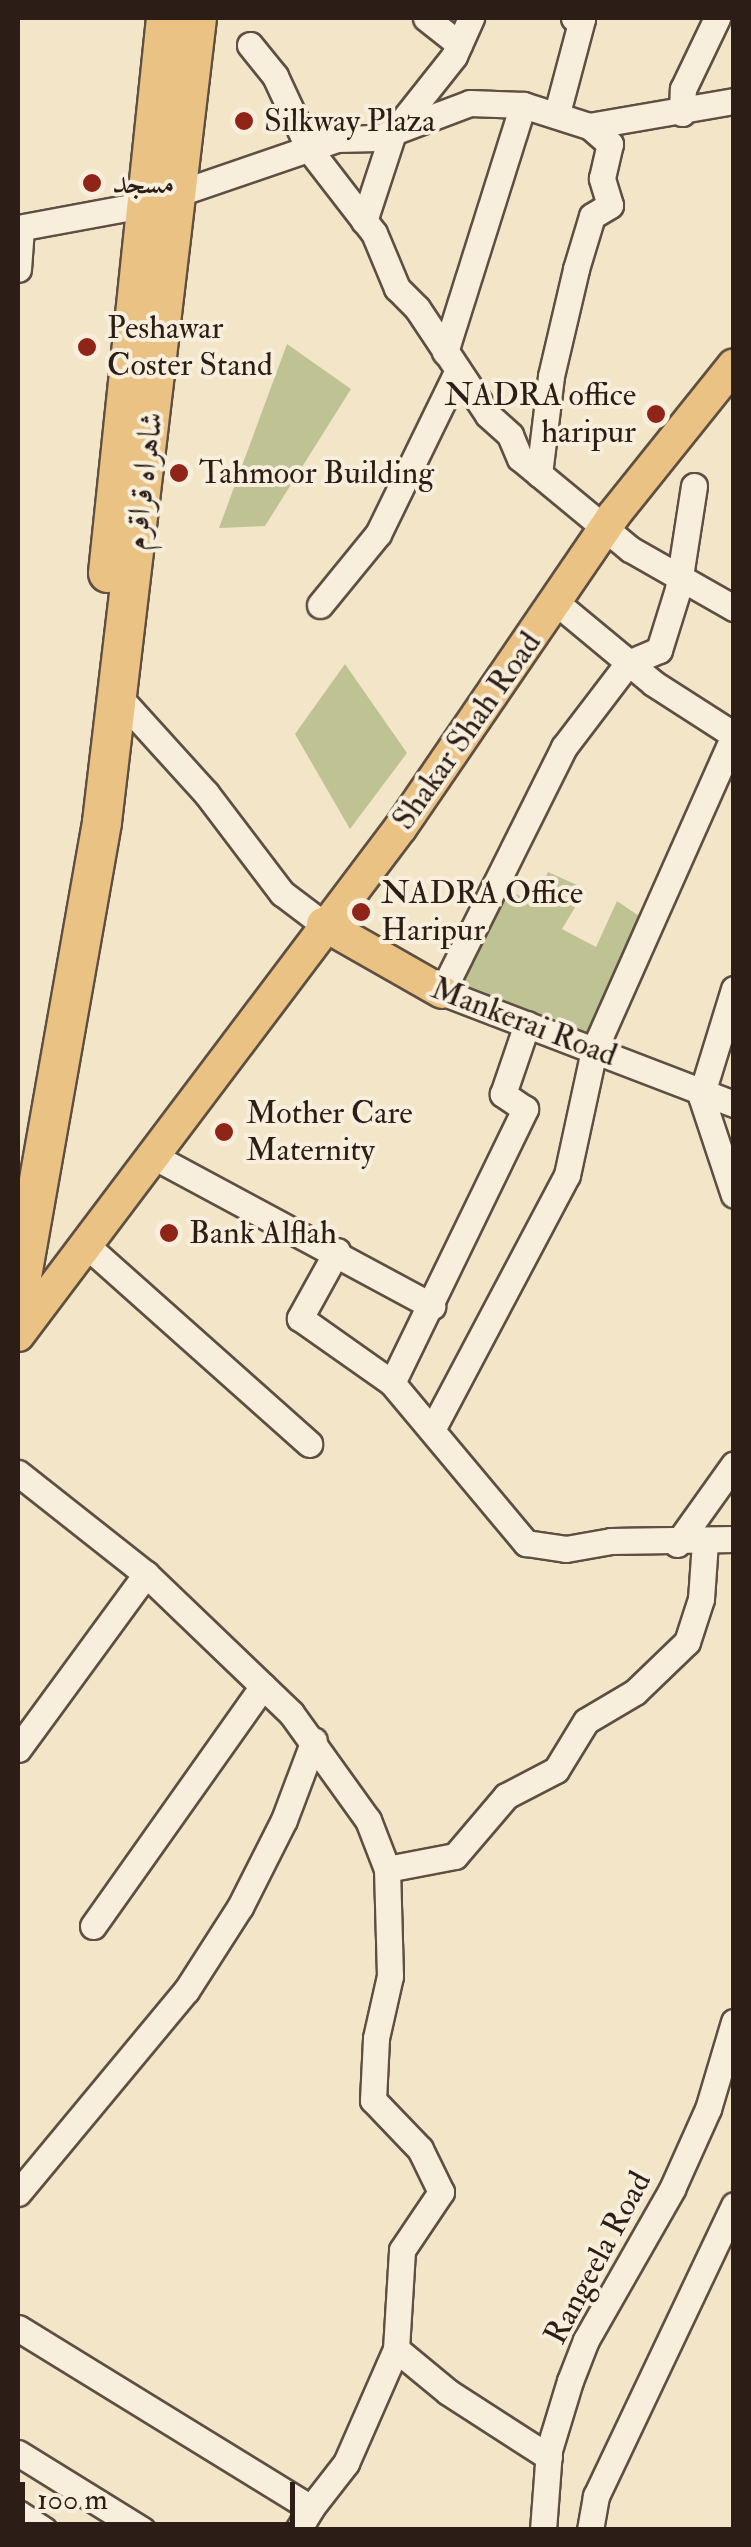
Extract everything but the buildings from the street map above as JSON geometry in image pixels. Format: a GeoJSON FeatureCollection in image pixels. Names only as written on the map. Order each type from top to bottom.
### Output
{"type":"FeatureCollection","features":[{"type":"Feature","properties":{"kind":"highway","name":"شاہراہ قراقرم"},"geometry":{"type":"LineString","coordinates":[[18,1299],[78,943],[91,897],[118,696],[163,198],[166,18]]}},
{"type":"Feature","properties":{"kind":"highway","name":"شاہراہ قراقرم"},"geometry":{"type":"LineString","coordinates":[[78,943],[73,898],[163,198],[197,18]]}},
{"type":"Feature","properties":{"kind":"main road","name":"Shakar Shah Road"},"geometry":{"type":"LineString","coordinates":[[18,1335],[155,1157],[323,924],[401,826],[558,604],[605,529],[734,365]]}},
{"type":"Feature","properties":{"kind":"main road","name":"Mankerai Road"},"geometry":{"type":"LineString","coordinates":[[323,924],[442,992]]}},
{"type":"Feature","properties":{"kind":"street"},"geometry":{"type":"LineString","coordinates":[[426,18],[459,44]]}},
{"type":"Feature","properties":{"kind":"street"},"geometry":{"type":"LineString","coordinates":[[364,221],[394,132],[459,44],[470,18]]}},
{"type":"Feature","properties":{"kind":"street"},"geometry":{"type":"LineString","coordinates":[[557,114],[582,19],[574,18]]}},
{"type":"Feature","properties":{"kind":"street"},"geometry":{"type":"LineString","coordinates":[[682,112],[682,89],[717,18]]}},
{"type":"Feature","properties":{"kind":"street"},"geometry":{"type":"LineString","coordinates":[[250,45],[276,76],[309,148],[364,221],[396,288],[539,474],[575,497],[605,529],[734,608]]}},
{"type":"Feature","properties":{"kind":"street"},"geometry":{"type":"LineString","coordinates":[[589,126],[734,102]]}},
{"type":"Feature","properties":{"kind":"street"},"geometry":{"type":"LineString","coordinates":[[18,269],[19,228],[163,198],[309,148],[394,132],[470,103],[523,105],[589,126],[610,144],[602,178],[610,204],[592,216],[576,269],[552,376],[539,474]]}},
{"type":"Feature","properties":{"kind":"street"},"geometry":{"type":"LineString","coordinates":[[320,605],[378,534],[452,361],[523,105]]}},
{"type":"Feature","properties":{"kind":"street"},"geometry":{"type":"LineString","coordinates":[[442,992],[564,747],[628,662],[659,650],[694,486]]}},
{"type":"Feature","properties":{"kind":"street"},"geometry":{"type":"LineString","coordinates":[[433,1428],[567,1175],[594,1050],[734,735],[628,662],[558,604]]}},
{"type":"Feature","properties":{"kind":"street"},"geometry":{"type":"LineString","coordinates":[[118,696],[206,793],[282,893],[323,924]]}},
{"type":"Feature","properties":{"kind":"street"},"geometry":{"type":"LineString","coordinates":[[734,989],[701,1096],[734,1195]]}},
{"type":"Feature","properties":{"kind":"street","name":"Mankerai Road"},"geometry":{"type":"LineString","coordinates":[[442,992],[701,1096],[734,1104]]}},
{"type":"Feature","properties":{"kind":"street"},"geometry":{"type":"LineString","coordinates":[[392,1383],[525,1109],[503,1094],[527,1024]]}},
{"type":"Feature","properties":{"kind":"street"},"geometry":{"type":"LineString","coordinates":[[155,1157],[337,1251],[432,1306]]}},
{"type":"Feature","properties":{"kind":"street"},"geometry":{"type":"LineString","coordinates":[[86,1245],[309,1444]]}},
{"type":"Feature","properties":{"kind":"street"},"geometry":{"type":"LineString","coordinates":[[337,1251],[300,1318],[392,1383],[433,1428],[458,1468],[526,1543],[566,1549],[611,1541],[677,1544],[734,1539]]}},
{"type":"Feature","properties":{"kind":"street"},"geometry":{"type":"LineString","coordinates":[[677,1544],[734,1464]]}},
{"type":"Feature","properties":{"kind":"street"},"geometry":{"type":"LineString","coordinates":[[18,1474],[146,1574],[263,1686],[314,1740],[368,1820],[387,1869],[390,1976],[376,2038],[373,2100],[420,2148],[440,2192],[402,2250],[396,2348],[346,2463],[305,2519],[18,2328]]}},
{"type":"Feature","properties":{"kind":"street"},"geometry":{"type":"LineString","coordinates":[[387,1869],[455,1856],[506,1796],[556,1770],[586,1721],[634,1692],[686,1642],[701,1598],[705,1542]]}},
{"type":"Feature","properties":{"kind":"street"},"geometry":{"type":"LineString","coordinates":[[18,1748],[146,1574]]}},
{"type":"Feature","properties":{"kind":"street"},"geometry":{"type":"LineString","coordinates":[[94,1926],[263,1686]]}},
{"type":"Feature","properties":{"kind":"street"},"geometry":{"type":"LineString","coordinates":[[18,2193],[208,1958],[284,1820],[314,1740]]}},
{"type":"Feature","properties":{"kind":"street","name":"Rangeela Road"},"geometry":{"type":"LineString","coordinates":[[542,2530],[548,2458],[586,2340],[672,2188],[708,2108],[734,2022]]}},
{"type":"Feature","properties":{"kind":"street"},"geometry":{"type":"LineString","coordinates":[[590,2530],[596,2496],[734,2205]]}},
{"type":"Feature","properties":{"kind":"street"},"geometry":{"type":"LineString","coordinates":[[396,2348],[448,2392],[548,2458]]}},
{"type":"Feature","properties":{"kind":"street"},"geometry":{"type":"LineString","coordinates":[[18,2452],[142,2530]]}},
{"type":"Feature","properties":{"kind":"street"},"geometry":{"type":"LineString","coordinates":[[18,2513],[44,2530]]}},
{"type":"Feature","properties":{"kind":"green space"},"geometry":{"type":"Polygon","coordinates":[[[287,344],[351,389],[265,526],[219,528],[287,344]]]}},
{"type":"Feature","properties":{"kind":"green space"},"geometry":{"type":"Polygon","coordinates":[[[345,664],[407,753],[350,829],[295,734],[345,664]]]}},
{"type":"Feature","properties":{"kind":"green space"},"geometry":{"type":"Polygon","coordinates":[[[548,872],[586,889],[562,929],[596,947],[617,901],[648,922],[594,1050],[456,997],[495,885],[534,902],[548,872]]]}},
{"type":"Feature","properties":{"kind":"place","name":"Silkway Plaza"},"geometry":{"type":"Point","coordinates":[244,121]}},
{"type":"Feature","properties":{"kind":"place","name":"مسجد"},"geometry":{"type":"Point","coordinates":[92,183]}},
{"type":"Feature","properties":{"kind":"place","name":"Peshawar Coster Stand"},"geometry":{"type":"Point","coordinates":[87,347]}},
{"type":"Feature","properties":{"kind":"place","name":"NADRA office haripur"},"geometry":{"type":"Point","coordinates":[656,414]}},
{"type":"Feature","properties":{"kind":"place","name":"Tahmoor Building"},"geometry":{"type":"Point","coordinates":[179,473]}},
{"type":"Feature","properties":{"kind":"place","name":"NADRA Office Haripur"},"geometry":{"type":"Point","coordinates":[361,912]}},
{"type":"Feature","properties":{"kind":"place","name":"Mother Care Maternity"},"geometry":{"type":"Point","coordinates":[224,1132]}},
{"type":"Feature","properties":{"kind":"place","name":"Bank Alflah"},"geometry":{"type":"Point","coordinates":[169,1233]}}]}
